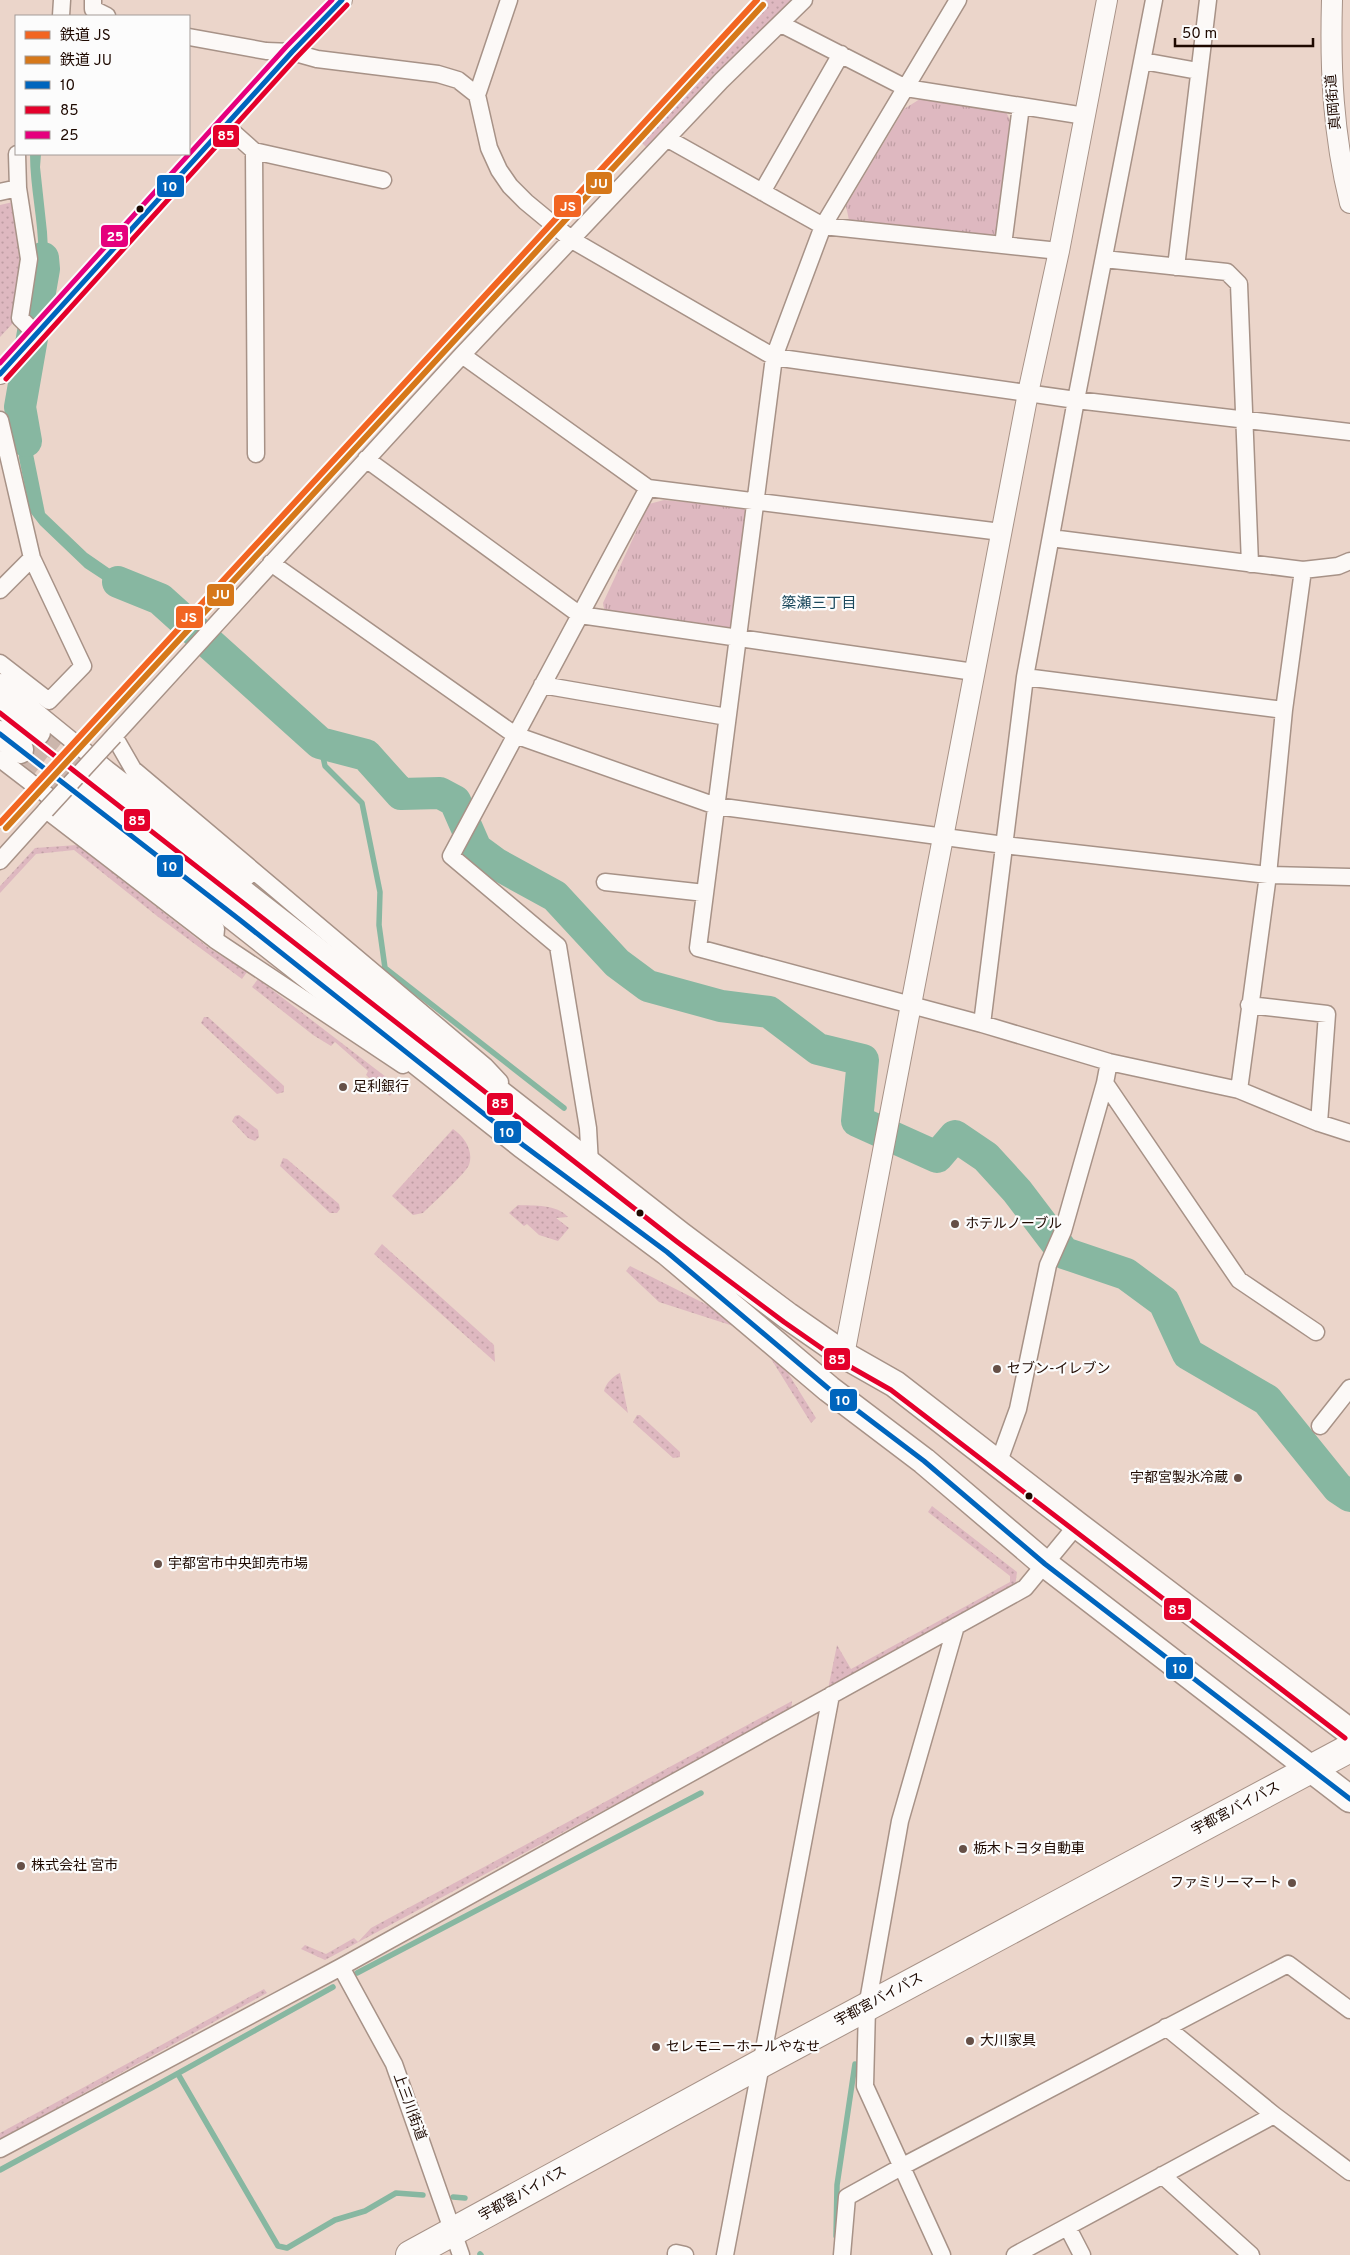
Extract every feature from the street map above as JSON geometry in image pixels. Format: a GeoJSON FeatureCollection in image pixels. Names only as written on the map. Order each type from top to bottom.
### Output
{"type":"FeatureCollection","features":[{"type":"Feature","properties":{"kind":"highway","name":"宇都宮バイパス"},"geometry":{"type":"LineString","coordinates":[[410,2255],[457,2243],[762,2062],[1350,1748]]}},
{"type":"Feature","properties":{"kind":"main road"},"geometry":{"type":"LineString","coordinates":[[0,703],[14,744]]}},
{"type":"Feature","properties":{"kind":"main road"},"geometry":{"type":"LineString","coordinates":[[1350,1732],[895,1384],[844,1355],[788,1316],[539,1125],[85,785],[240,920],[523,1145],[667,1252],[829,1389],[924,1461],[1045,1564],[1350,1799]]}},
{"type":"Feature","properties":{"kind":"street"},"geometry":{"type":"LineString","coordinates":[[61,15],[62,0]]}},
{"type":"Feature","properties":{"kind":"street"},"geometry":{"type":"LineString","coordinates":[[93,0],[92,9],[105,15]]}},
{"type":"Feature","properties":{"kind":"street"},"geometry":{"type":"LineString","coordinates":[[0,374],[292,52],[342,0]]}},
{"type":"Feature","properties":{"kind":"street"},"geometry":{"type":"LineString","coordinates":[[509,0],[478,95],[489,148],[499,170],[526,202],[572,240],[774,357],[1076,400],[1350,432]]}},
{"type":"Feature","properties":{"kind":"street"},"geometry":{"type":"LineString","coordinates":[[0,861],[462,355],[722,81],[804,0]]}},
{"type":"Feature","properties":{"kind":"street"},"geometry":{"type":"LineString","coordinates":[[958,0],[823,226],[774,357],[698,948],[982,1024],[1109,1062],[1239,1090],[1319,1123],[1350,1132]]}},
{"type":"Feature","properties":{"kind":"street"},"geometry":{"type":"LineString","coordinates":[[844,1355],[1001,532],[1028,393],[1059,251],[1107,0]]}},
{"type":"Feature","properties":{"kind":"street"},"geometry":{"type":"LineString","coordinates":[[982,1024],[1025,678],[1076,400],[1154,0]]}},
{"type":"Feature","properties":{"kind":"street"},"geometry":{"type":"LineString","coordinates":[[1176,267],[1208,0]]}},
{"type":"Feature","properties":{"kind":"street","name":"真岡街道"},"geometry":{"type":"LineString","coordinates":[[1332,0],[1330,68],[1334,113],[1350,203]]}},
{"type":"Feature","properties":{"kind":"street"},"geometry":{"type":"LineString","coordinates":[[780,24],[906,88],[1085,116]]}},
{"type":"Feature","properties":{"kind":"street"},"geometry":{"type":"LineString","coordinates":[[190,37],[266,52],[292,52],[316,59],[438,74],[458,80],[478,95]]}},
{"type":"Feature","properties":{"kind":"street"},"geometry":{"type":"LineString","coordinates":[[762,192],[841,54]]}},
{"type":"Feature","properties":{"kind":"street"},"geometry":{"type":"LineString","coordinates":[[1143,61],[1198,71]]}},
{"type":"Feature","properties":{"kind":"street"},"geometry":{"type":"LineString","coordinates":[[1003,246],[1021,106]]}},
{"type":"Feature","properties":{"kind":"street"},"geometry":{"type":"LineString","coordinates":[[226,126],[254,151],[383,180]]}},
{"type":"Feature","properties":{"kind":"street"},"geometry":{"type":"LineString","coordinates":[[668,139],[823,226],[1059,251]]}},
{"type":"Feature","properties":{"kind":"street"},"geometry":{"type":"LineString","coordinates":[[254,151],[256,454]]}},
{"type":"Feature","properties":{"kind":"street"},"geometry":{"type":"LineString","coordinates":[[17,155],[18,188],[28,259],[20,318],[37,335]]}},
{"type":"Feature","properties":{"kind":"street"},"geometry":{"type":"LineString","coordinates":[[0,192],[18,188]]}},
{"type":"Feature","properties":{"kind":"street"},"geometry":{"type":"LineString","coordinates":[[1104,259],[1227,272],[1239,284],[1250,564]]}},
{"type":"Feature","properties":{"kind":"street"},"geometry":{"type":"LineString","coordinates":[[462,355],[648,488],[1001,532]]}},
{"type":"Feature","properties":{"kind":"street"},"geometry":{"type":"LineString","coordinates":[[0,420],[32,558],[83,666],[49,701],[0,663]]}},
{"type":"Feature","properties":{"kind":"street"},"geometry":{"type":"LineString","coordinates":[[366,459],[580,615],[974,672]]}},
{"type":"Feature","properties":{"kind":"street"},"geometry":{"type":"LineString","coordinates":[[590,1164],[588,1128],[558,946],[451,856],[648,488]]}},
{"type":"Feature","properties":{"kind":"street"},"geometry":{"type":"LineString","coordinates":[[1051,538],[1303,570],[1338,566],[1350,561]]}},
{"type":"Feature","properties":{"kind":"street"},"geometry":{"type":"LineString","coordinates":[[0,590],[32,558]]}},
{"type":"Feature","properties":{"kind":"street"},"geometry":{"type":"LineString","coordinates":[[271,563],[515,735],[716,806],[1004,845],[1268,875],[1350,877]]}},
{"type":"Feature","properties":{"kind":"street"},"geometry":{"type":"LineString","coordinates":[[1239,1090],[1268,875],[1284,710],[1303,570]]}},
{"type":"Feature","properties":{"kind":"street"},"geometry":{"type":"LineString","coordinates":[[1025,678],[1284,710]]}},
{"type":"Feature","properties":{"kind":"street"},"geometry":{"type":"LineString","coordinates":[[0,682],[106,769],[245,877],[268,882]]}},
{"type":"Feature","properties":{"kind":"street"},"geometry":{"type":"LineString","coordinates":[[542,685],[727,717]]}},
{"type":"Feature","properties":{"kind":"street"},"geometry":{"type":"LineString","coordinates":[[114,736],[133,769],[485,1066],[539,1125]]}},
{"type":"Feature","properties":{"kind":"street"},"geometry":{"type":"LineString","coordinates":[[14,744],[204,916],[216,928],[215,940]]}},
{"type":"Feature","properties":{"kind":"street"},"geometry":{"type":"LineString","coordinates":[[46,810],[215,940],[421,1076],[240,920]]}},
{"type":"Feature","properties":{"kind":"street"},"geometry":{"type":"LineString","coordinates":[[605,882],[705,892]]}},
{"type":"Feature","properties":{"kind":"street"},"geometry":{"type":"LineString","coordinates":[[1250,1005],[1327,1014],[1319,1123]]}},
{"type":"Feature","properties":{"kind":"street"},"geometry":{"type":"LineString","coordinates":[[998,1464],[1018,1409],[1048,1265],[1063,1231],[1106,1083],[1109,1062]]}},
{"type":"Feature","properties":{"kind":"street"},"geometry":{"type":"LineString","coordinates":[[1106,1083],[1239,1280],[1316,1332]]}},
{"type":"Feature","properties":{"kind":"street"},"geometry":{"type":"LineString","coordinates":[[1320,1426],[1350,1388]]}},
{"type":"Feature","properties":{"kind":"street"},"geometry":{"type":"LineString","coordinates":[[0,2150],[341,1967],[1025,1588],[1077,1525]]}},
{"type":"Feature","properties":{"kind":"street"},"geometry":{"type":"LineString","coordinates":[[942,2255],[865,2086],[867,2007],[900,1821],[956,1626]]}},
{"type":"Feature","properties":{"kind":"street"},"geometry":{"type":"LineString","coordinates":[[725,2255],[831,1695]]}},
{"type":"Feature","properties":{"kind":"street"},"geometry":{"type":"LineString","coordinates":[[842,2255],[847,2197],[1288,1964],[1350,2010]]}},
{"type":"Feature","properties":{"kind":"street","name":"上三川街道"},"geometry":{"type":"LineString","coordinates":[[341,1967],[394,2064],[457,2243]]}},
{"type":"Feature","properties":{"kind":"street"},"geometry":{"type":"LineString","coordinates":[[1166,2028],[1274,2115],[1350,2172]]}},
{"type":"Feature","properties":{"kind":"street"},"geometry":{"type":"LineString","coordinates":[[1015,2255],[1274,2115]]}},
{"type":"Feature","properties":{"kind":"street"},"geometry":{"type":"LineString","coordinates":[[1162,2175],[1250,2255]]}},
{"type":"Feature","properties":{"kind":"street"},"geometry":{"type":"LineString","coordinates":[[1068,2228],[1082,2255]]}},
{"type":"Feature","properties":{"kind":"street"},"geometry":{"type":"LineString","coordinates":[[676,2255],[676,2253],[685,2255]]}},
{"type":"Feature","properties":{"kind":"green space"},"geometry":{"type":"Polygon","coordinates":[[[766,0],[796,0],[647,148],[639,140],[766,0]]]}},
{"type":"Feature","properties":{"kind":"green space"},"geometry":{"type":"Polygon","coordinates":[[[920,99],[1005,110],[1011,122],[998,233],[988,239],[850,225],[846,206],[904,109],[920,99]]]}},
{"type":"Feature","properties":{"kind":"green space"},"geometry":{"type":"Polygon","coordinates":[[[13,202],[22,259],[13,323],[0,337],[0,205],[13,202]]]}},
{"type":"Feature","properties":{"kind":"green space"},"geometry":{"type":"Polygon","coordinates":[[[664,500],[744,508],[749,520],[734,626],[726,632],[605,613],[603,603],[649,504],[664,500]]]}},
{"type":"Feature","properties":{"kind":"green space"},"geometry":{"type":"Polygon","coordinates":[[[77,845],[209,948],[247,972],[242,979],[157,916],[74,850],[36,854],[0,893],[0,886],[35,848],[77,845]]]}},
{"type":"Feature","properties":{"kind":"green space"},"geometry":{"type":"Polygon","coordinates":[[[258,979],[386,1077],[383,1084],[392,1093],[390,1096],[366,1075],[368,1071],[335,1042],[331,1046],[313,1035],[252,987],[258,979]]]}},
{"type":"Feature","properties":{"kind":"green space"},"geometry":{"type":"Polygon","coordinates":[[[204,1017],[208,1017],[284,1086],[284,1092],[277,1094],[201,1023],[204,1017]]]}},
{"type":"Feature","properties":{"kind":"green space"},"geometry":{"type":"Polygon","coordinates":[[[239,1115],[258,1130],[259,1137],[255,1141],[248,1138],[232,1121],[235,1116],[239,1115]]]}},
{"type":"Feature","properties":{"kind":"green space"},"geometry":{"type":"Polygon","coordinates":[[[453,1129],[467,1144],[470,1154],[469,1165],[455,1182],[423,1213],[413,1215],[392,1196],[453,1129]]]}},
{"type":"Feature","properties":{"kind":"green space"},"geometry":{"type":"Polygon","coordinates":[[[283,1158],[287,1159],[339,1204],[340,1209],[337,1213],[330,1213],[280,1166],[283,1158]]]}},
{"type":"Feature","properties":{"kind":"green space"},"geometry":{"type":"Polygon","coordinates":[[[518,1205],[545,1206],[558,1210],[568,1217],[556,1218],[569,1228],[558,1241],[539,1235],[527,1224],[524,1226],[509,1213],[518,1205]]]}},
{"type":"Feature","properties":{"kind":"green space"},"geometry":{"type":"Polygon","coordinates":[[[382,1244],[494,1345],[495,1362],[374,1254],[382,1244]]]}},
{"type":"Feature","properties":{"kind":"green space"},"geometry":{"type":"Polygon","coordinates":[[[630,1266],[763,1333],[816,1418],[811,1423],[755,1333],[659,1302],[626,1271],[630,1266]]]}},
{"type":"Feature","properties":{"kind":"green space"},"geometry":{"type":"Polygon","coordinates":[[[620,1373],[628,1413],[604,1391],[610,1380],[620,1373]]]}},
{"type":"Feature","properties":{"kind":"green space"},"geometry":{"type":"Polygon","coordinates":[[[637,1415],[640,1415],[680,1452],[680,1457],[673,1458],[633,1422],[637,1415]]]}},
{"type":"Feature","properties":{"kind":"green space"},"geometry":{"type":"Polygon","coordinates":[[[932,1506],[1017,1572],[1015,1587],[828,1689],[837,1645],[851,1669],[1010,1582],[1010,1576],[928,1512],[932,1506]]]}},
{"type":"Feature","properties":{"kind":"green space"},"geometry":{"type":"Polygon","coordinates":[[[792,1701],[791,1710],[325,1960],[301,1949],[305,1945],[326,1954],[354,1938],[358,1942],[371,1928],[792,1701]]]}},
{"type":"Feature","properties":{"kind":"green space"},"geometry":{"type":"Polygon","coordinates":[[[264,1989],[267,1993],[0,2139],[0,2133],[264,1989]]]}},
{"type":"Feature","properties":{"kind":"shaded area"},"geometry":{"type":"Polygon","coordinates":[[[30,155],[41,155],[40,167],[49,269],[46,292],[33,307],[39,254],[30,155]]]}},
{"type":"Feature","properties":{"kind":"shaded area"},"geometry":{"type":"Polygon","coordinates":[[[33,385],[26,419],[45,513],[87,553],[113,571],[162,596],[153,607],[117,589],[85,568],[40,525],[30,512],[19,458],[15,405],[33,385]]]}},
{"type":"Feature","properties":{"kind":"waterway"},"geometry":{"type":"LineString","coordinates":[[26,441],[20,407],[44,269],[43,258]]}},
{"type":"Feature","properties":{"kind":"waterway"},"geometry":{"type":"LineString","coordinates":[[118,582],[160,599],[320,743],[366,755],[401,794],[440,793],[455,801],[476,849],[495,863],[555,896],[617,963],[648,986],[721,1006],[769,1012],[818,1049],[863,1060],[857,1121],[937,1157],[955,1136],[986,1157],[1017,1191],[1064,1253],[1126,1274],[1164,1302],[1188,1354],[1267,1400],[1338,1488],[1350,1496]]}},
{"type":"Feature","properties":{"kind":"waterway"},"geometry":{"type":"LineString","coordinates":[[320,743],[325,766],[362,803],[380,892],[379,925],[385,968],[564,1108]]}},
{"type":"Feature","properties":{"kind":"waterway"},"geometry":{"type":"LineString","coordinates":[[357,1973],[701,1793]]}},
{"type":"Feature","properties":{"kind":"waterway"},"geometry":{"type":"LineString","coordinates":[[0,2170],[333,1987]]}},
{"type":"Feature","properties":{"kind":"waterway"},"geometry":{"type":"LineString","coordinates":[[836,2236],[837,2185],[855,2064]]}},
{"type":"Feature","properties":{"kind":"waterway"},"geometry":{"type":"LineString","coordinates":[[178,2074],[278,2246],[287,2248],[335,2220],[365,2211],[396,2193],[423,2195]]}},
{"type":"Feature","properties":{"kind":"waterway"},"geometry":{"type":"LineString","coordinates":[[453,2197],[465,2198]]}},
{"type":"Feature","properties":{"kind":"tunnel"},"geometry":{"type":"LineString","coordinates":[[37,732],[93,776]]}},
{"type":"Feature","properties":{"kind":"tunnel"},"geometry":{"type":"LineString","coordinates":[[20,750],[78,794]]}},
{"type":"Feature","properties":{"kind":"rail line","name":"JS"},"geometry":{"type":"LineString","coordinates":[[0,823],[757,0]]}},
{"type":"Feature","properties":{"kind":"rail line","name":"JU"},"geometry":{"type":"LineString","coordinates":[[6,828],[763,5]]}},
{"type":"Feature","properties":{"kind":"transit line","name":"25"},"geometry":{"type":"LineString","coordinates":[[190,153],[286,47],[332,0]]}},
{"type":"Feature","properties":{"kind":"transit line","name":"10"},"geometry":{"type":"LineString","coordinates":[[0,374],[292,52],[342,0]]}},
{"type":"Feature","properties":{"kind":"transit line","name":"85"},"geometry":{"type":"LineString","coordinates":[[6,379],[297,57],[347,5]]}},
{"type":"Feature","properties":{"kind":"transit line","name":"25"},"geometry":{"type":"LineString","coordinates":[[0,363],[188,155]]}},
{"type":"Feature","properties":{"kind":"transit line","name":"85"},"geometry":{"type":"LineString","coordinates":[[0,713],[676,1241],[784,1322],[840,1361],[891,1390],[1345,1738]]}},
{"type":"Feature","properties":{"kind":"transit line","name":"10"},"geometry":{"type":"LineString","coordinates":[[0,734],[240,920],[523,1145],[667,1252],[829,1389],[924,1461],[1045,1564],[1350,1799]]}},
{"type":"Feature","properties":{"kind":"place","name":"足利銀行"},"geometry":{"type":"Point","coordinates":[343,1087]}},
{"type":"Feature","properties":{"kind":"place","name":"ホテルノーブル"},"geometry":{"type":"Point","coordinates":[955,1224]}},
{"type":"Feature","properties":{"kind":"place","name":"セブン-イレブン"},"geometry":{"type":"Point","coordinates":[997,1369]}},
{"type":"Feature","properties":{"kind":"place","name":"宇都宮製氷冷蔵"},"geometry":{"type":"Point","coordinates":[1238,1478]}},
{"type":"Feature","properties":{"kind":"place","name":"宇都宮市中央卸売市場"},"geometry":{"type":"Point","coordinates":[158,1564]}},
{"type":"Feature","properties":{"kind":"place","name":"栃木トヨタ自動車"},"geometry":{"type":"Point","coordinates":[963,1849]}},
{"type":"Feature","properties":{"kind":"place","name":"株式会社 宮市"},"geometry":{"type":"Point","coordinates":[21,1866]}},
{"type":"Feature","properties":{"kind":"place","name":"ファミリーマート"},"geometry":{"type":"Point","coordinates":[1292,1883]}},
{"type":"Feature","properties":{"kind":"place","name":"大川家具"},"geometry":{"type":"Point","coordinates":[970,2041]}},
{"type":"Feature","properties":{"kind":"place","name":"セレモニーホールやなせ"},"geometry":{"type":"Point","coordinates":[656,2047]}},
{"type":"Feature","properties":{"kind":"district","name":"簗瀬三丁目"},"geometry":{"type":"Point","coordinates":[819,604]}}]}
